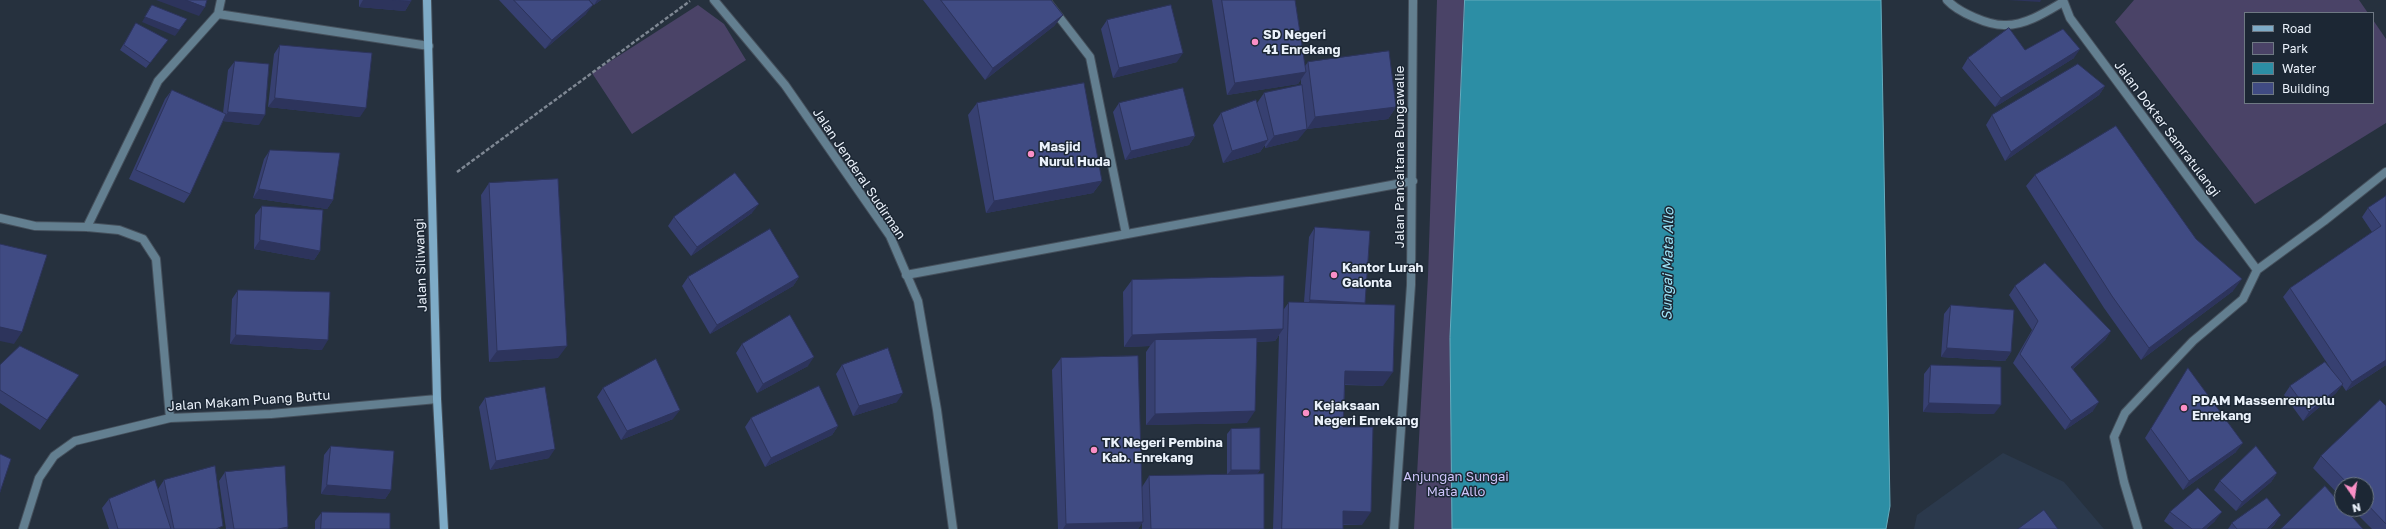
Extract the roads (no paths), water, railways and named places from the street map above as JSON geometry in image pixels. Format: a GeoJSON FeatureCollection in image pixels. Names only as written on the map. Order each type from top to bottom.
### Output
{"type":"FeatureCollection","features":[{"type":"Feature","properties":{"kind":"main road","name":"Jalan Siliwangi"},"geometry":{"type":"LineString","coordinates":[[427,0],[429,46],[430,191],[437,399],[444,529]]}},
{"type":"Feature","properties":{"kind":"street"},"geometry":{"type":"LineString","coordinates":[[87,227],[158,81],[218,14],[221,0]]}},
{"type":"Feature","properties":{"kind":"street","name":"Jalan Jenderal Sudirman"},"geometry":{"type":"LineString","coordinates":[[714,0],[798,105],[890,236],[919,309],[937,410],[953,529]]}},
{"type":"Feature","properties":{"kind":"street"},"geometry":{"type":"LineString","coordinates":[[1046,0],[1090,57],[1126,234]]}},
{"type":"Feature","properties":{"kind":"street","name":"Jalan Pancaitana Bungawalie"},"geometry":{"type":"LineString","coordinates":[[1394,529],[1411,285],[1413,0]]}},
{"type":"Feature","properties":{"kind":"street"},"geometry":{"type":"LineString","coordinates":[[1946,0],[1973,17],[2006,25],[2039,16],[2063,1]]}},
{"type":"Feature","properties":{"kind":"street","name":"Jalan Dokter Samratulangi"},"geometry":{"type":"LineString","coordinates":[[2063,1],[2070,18],[2257,270]]}},
{"type":"Feature","properties":{"kind":"street"},"geometry":{"type":"LineString","coordinates":[[218,14],[429,46]]}},
{"type":"Feature","properties":{"kind":"street"},"geometry":{"type":"LineString","coordinates":[[2138,529],[2124,482],[2114,437],[2125,413],[2193,341],[2242,299],[2257,270],[2324,221],[2386,172]]}},
{"type":"Feature","properties":{"kind":"street"},"geometry":{"type":"LineString","coordinates":[[906,275],[1412,181]]}},
{"type":"Feature","properties":{"kind":"street"},"geometry":{"type":"LineString","coordinates":[[0,218],[35,226],[87,227],[119,230],[143,239],[156,259],[170,418]]}},
{"type":"Feature","properties":{"kind":"street","name":"Jalan Makam Puang Buttu"},"geometry":{"type":"LineString","coordinates":[[23,529],[39,478],[54,456],[74,441],[170,418],[271,414],[437,399]]}},
{"type":"Feature","properties":{"kind":"water","name":"Sungai Mata Allo"},"geometry":{"type":"Polygon","coordinates":[[[1465,0],[1881,0],[1890,506],[1886,529],[1452,529],[1450,338],[1465,0]]]}},
{"type":"Feature","properties":{"kind":"place","name":"SD Negeri 41 Enrekang"},"geometry":{"type":"Point","coordinates":[1255,42]}},
{"type":"Feature","properties":{"kind":"place","name":"Masjid Nurul Huda"},"geometry":{"type":"Point","coordinates":[1031,154]}},
{"type":"Feature","properties":{"kind":"place","name":"Kantor Lurah Galonta"},"geometry":{"type":"Point","coordinates":[1334,275]}},
{"type":"Feature","properties":{"kind":"place","name":"PDAM Massenrempulu Enrekang"},"geometry":{"type":"Point","coordinates":[2184,408]}},
{"type":"Feature","properties":{"kind":"place","name":"Kejaksaan Negeri Enrekang"},"geometry":{"type":"Point","coordinates":[1306,413]}},
{"type":"Feature","properties":{"kind":"place","name":"TK Negeri Pembina Kab. Enrekang"},"geometry":{"type":"Point","coordinates":[1094,450]}},
{"type":"Feature","properties":{"kind":"park label","name":"Anjungan Sungai Mata Allo"},"geometry":{"type":"Point","coordinates":[1456,484]}}]}
